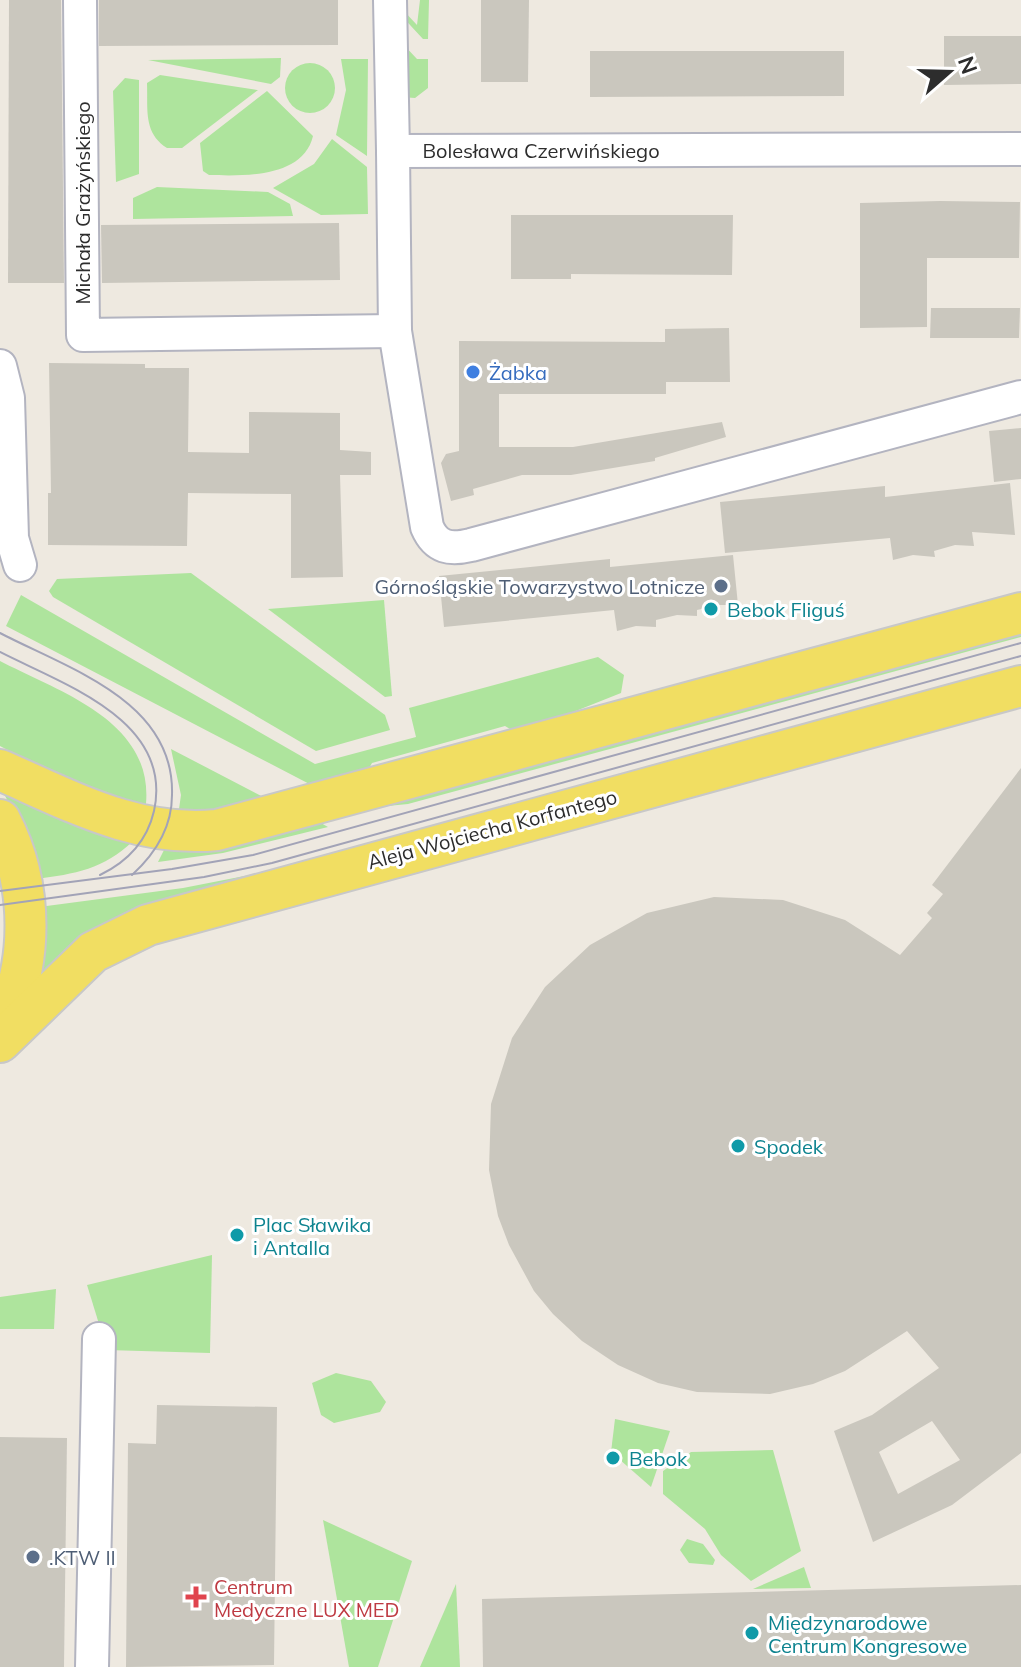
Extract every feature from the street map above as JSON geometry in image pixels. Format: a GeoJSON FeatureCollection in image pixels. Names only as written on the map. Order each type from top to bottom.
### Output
{"type":"FeatureCollection","features":[{"type":"Feature","properties":{"kind":"main road"},"geometry":{"type":"LineString","coordinates":[[0,770],[120,821],[165,830],[217,830],[1021,613]]}},
{"type":"Feature","properties":{"kind":"main road","name":"Aleja Wojciecha Korfantego"},"geometry":{"type":"LineString","coordinates":[[0,1042],[93,952],[148,925],[1021,686]]}},
{"type":"Feature","properties":{"kind":"main road"},"geometry":{"type":"LineString","coordinates":[[0,820],[23,888],[26,930],[15,993],[0,1032]]}},
{"type":"Feature","properties":{"kind":"street","name":"Michała Grażyńskiego"},"geometry":{"type":"LineString","coordinates":[[80,0],[83,335],[395,331]]}},
{"type":"Feature","properties":{"kind":"street"},"geometry":{"type":"LineString","coordinates":[[390,0],[393,151]]}},
{"type":"Feature","properties":{"kind":"street","name":"Bolesława Czerwińskiego"},"geometry":{"type":"LineString","coordinates":[[1021,149],[393,151],[395,331],[427,527],[434,540],[454,550],[1021,397]]}},
{"type":"Feature","properties":{"kind":"street"},"geometry":{"type":"LineString","coordinates":[[0,366],[8,398],[12,538],[20,565]]}},
{"type":"Feature","properties":{"kind":"street"},"geometry":{"type":"LineString","coordinates":[[92,1667],[99,1339]]}},
{"type":"Feature","properties":{"kind":"green space"},"geometry":{"type":"Polygon","coordinates":[[[420,0],[429,0],[428,39],[423,39],[398,12],[402,9],[417,25],[420,0]]]}},
{"type":"Feature","properties":{"kind":"green space"},"geometry":{"type":"Polygon","coordinates":[[[401,42],[417,59],[428,59],[428,88],[415,98],[401,97],[401,42]]]}},
{"type":"Feature","properties":{"kind":"green space"},"geometry":{"type":"Polygon","coordinates":[[[281,58],[280,77],[271,84],[148,60],[281,58]]]}},
{"type":"Feature","properties":{"kind":"green space"},"geometry":{"type":"Polygon","coordinates":[[[341,59],[368,59],[367,156],[336,135],[346,90],[341,59]]]}},
{"type":"Feature","properties":{"kind":"green space"},"geometry":{"type":"Polygon","coordinates":[[[310,63],[327,71],[335,88],[327,105],[310,113],[293,105],[285,88],[293,71],[310,63]]]}},
{"type":"Feature","properties":{"kind":"green space"},"geometry":{"type":"Polygon","coordinates":[[[160,75],[258,90],[182,148],[167,148],[150,128],[147,111],[147,83],[160,75]]]}},
{"type":"Feature","properties":{"kind":"green space"},"geometry":{"type":"Polygon","coordinates":[[[125,78],[139,80],[139,174],[116,182],[113,91],[125,78]]]}},
{"type":"Feature","properties":{"kind":"green space"},"geometry":{"type":"Polygon","coordinates":[[[267,91],[313,136],[307,150],[297,160],[270,172],[209,175],[203,171],[200,143],[267,91]]]}},
{"type":"Feature","properties":{"kind":"green space"},"geometry":{"type":"Polygon","coordinates":[[[332,139],[367,167],[368,214],[321,215],[273,188],[314,164],[332,139]]]}},
{"type":"Feature","properties":{"kind":"green space"},"geometry":{"type":"Polygon","coordinates":[[[157,187],[268,192],[290,204],[293,216],[133,219],[133,198],[157,187]]]}},
{"type":"Feature","properties":{"kind":"green space"},"geometry":{"type":"Polygon","coordinates":[[[191,573],[385,715],[390,730],[316,751],[53,597],[49,591],[57,579],[191,573]]]}},
{"type":"Feature","properties":{"kind":"green space"},"geometry":{"type":"Polygon","coordinates":[[[21,595],[315,764],[416,737],[409,708],[598,657],[624,675],[621,693],[518,734],[505,726],[372,763],[364,777],[319,789],[6,626],[21,595]]]}},
{"type":"Feature","properties":{"kind":"green space"},"geometry":{"type":"Polygon","coordinates":[[[384,600],[392,696],[385,697],[268,609],[384,600]]]}},
{"type":"Feature","properties":{"kind":"green space"},"geometry":{"type":"Polygon","coordinates":[[[1021,628],[1021,637],[408,804],[367,808],[1021,628]]]}},
{"type":"Feature","properties":{"kind":"green space"},"geometry":{"type":"Polygon","coordinates":[[[0,661],[78,700],[122,734],[137,756],[145,781],[145,812],[96,796],[0,746],[0,661]]]}},
{"type":"Feature","properties":{"kind":"green space"},"geometry":{"type":"Polygon","coordinates":[[[1021,664],[1021,671],[37,975],[39,907],[183,888],[270,871],[1021,664]]]}},
{"type":"Feature","properties":{"kind":"green space"},"geometry":{"type":"Polygon","coordinates":[[[171,749],[273,802],[178,816],[181,795],[171,749]]]}},
{"type":"Feature","properties":{"kind":"green space"},"geometry":{"type":"Polygon","coordinates":[[[2,790],[133,841],[111,858],[88,869],[36,879],[13,811],[2,790]]]}},
{"type":"Feature","properties":{"kind":"green space"},"geometry":{"type":"Polygon","coordinates":[[[319,822],[328,827],[223,853],[158,862],[166,846],[319,822]]]}},
{"type":"Feature","properties":{"kind":"green space"},"geometry":{"type":"Polygon","coordinates":[[[212,1255],[210,1353],[107,1350],[87,1285],[212,1255]]]}},
{"type":"Feature","properties":{"kind":"green space"},"geometry":{"type":"Polygon","coordinates":[[[56,1289],[54,1329],[0,1329],[0,1297],[56,1289]]]}},
{"type":"Feature","properties":{"kind":"green space"},"geometry":{"type":"Polygon","coordinates":[[[336,1373],[371,1381],[386,1402],[380,1412],[334,1423],[321,1415],[312,1383],[336,1373]]]}},
{"type":"Feature","properties":{"kind":"green space"},"geometry":{"type":"Polygon","coordinates":[[[615,1419],[670,1431],[651,1487],[611,1452],[615,1419]]]}},
{"type":"Feature","properties":{"kind":"green space"},"geometry":{"type":"Polygon","coordinates":[[[773,1450],[801,1551],[751,1581],[721,1555],[705,1529],[663,1494],[663,1471],[691,1452],[773,1450]]]}},
{"type":"Feature","properties":{"kind":"green space"},"geometry":{"type":"Polygon","coordinates":[[[323,1520],[412,1561],[378,1667],[349,1667],[323,1520]]]}},
{"type":"Feature","properties":{"kind":"green space"},"geometry":{"type":"Polygon","coordinates":[[[687,1539],[703,1544],[715,1560],[713,1565],[689,1563],[680,1550],[687,1539]]]}},
{"type":"Feature","properties":{"kind":"green space"},"geometry":{"type":"Polygon","coordinates":[[[804,1567],[811,1588],[753,1589],[804,1567]]]}},
{"type":"Feature","properties":{"kind":"green space"},"geometry":{"type":"Polygon","coordinates":[[[456,1584],[460,1667],[420,1667],[456,1584]]]}},
{"type":"Feature","properties":{"kind":"building"},"geometry":{"type":"Polygon","coordinates":[[[9,0],[61,0],[64,283],[8,283],[9,0]]]}},
{"type":"Feature","properties":{"kind":"building"},"geometry":{"type":"Polygon","coordinates":[[[99,0],[338,0],[338,45],[99,46],[99,0]]]}},
{"type":"Feature","properties":{"kind":"building"},"geometry":{"type":"Polygon","coordinates":[[[481,0],[529,0],[528,82],[481,82],[481,0]]]}},
{"type":"Feature","properties":{"kind":"building"},"geometry":{"type":"Polygon","coordinates":[[[944,36],[1021,36],[1021,84],[944,85],[944,36]]]}},
{"type":"Feature","properties":{"kind":"building"},"geometry":{"type":"Polygon","coordinates":[[[590,51],[844,51],[844,96],[590,97],[590,51]]]}},
{"type":"Feature","properties":{"kind":"building"},"geometry":{"type":"Polygon","coordinates":[[[1020,202],[1019,258],[927,258],[927,327],[860,328],[860,203],[1020,202]]]}},
{"type":"Feature","properties":{"kind":"building"},"geometry":{"type":"Polygon","coordinates":[[[511,215],[733,215],[732,275],[571,274],[571,279],[511,279],[511,215]]]}},
{"type":"Feature","properties":{"kind":"building"},"geometry":{"type":"Polygon","coordinates":[[[339,223],[340,280],[102,283],[101,225],[339,223]]]}},
{"type":"Feature","properties":{"kind":"building"},"geometry":{"type":"Polygon","coordinates":[[[931,308],[1020,308],[1019,338],[930,338],[931,308]]]}},
{"type":"Feature","properties":{"kind":"building"},"geometry":{"type":"Polygon","coordinates":[[[729,328],[730,382],[666,382],[666,394],[499,394],[499,447],[573,447],[722,422],[726,437],[655,458],[655,461],[571,475],[522,475],[473,489],[474,495],[451,501],[441,463],[446,454],[459,451],[459,341],[665,342],[665,329],[729,328]]]}},
{"type":"Feature","properties":{"kind":"building"},"geometry":{"type":"Polygon","coordinates":[[[49,363],[145,364],[145,368],[189,368],[188,452],[249,453],[249,412],[340,413],[340,450],[371,452],[371,475],[340,475],[343,577],[291,578],[291,494],[188,493],[187,546],[48,545],[48,493],[51,493],[49,363]]]}},
{"type":"Feature","properties":{"kind":"building"},"geometry":{"type":"Polygon","coordinates":[[[1021,428],[1021,479],[994,482],[989,431],[1021,428]]]}},
{"type":"Feature","properties":{"kind":"building"},"geometry":{"type":"Polygon","coordinates":[[[1010,483],[1015,535],[972,532],[974,546],[955,545],[934,551],[935,557],[913,555],[893,560],[890,538],[725,553],[720,502],[885,486],[885,497],[1010,483]]]}},
{"type":"Feature","properties":{"kind":"building"},"geometry":{"type":"Polygon","coordinates":[[[733,555],[738,605],[697,610],[697,616],[677,615],[656,620],[656,627],[636,626],[617,631],[614,610],[444,627],[439,576],[610,559],[610,567],[733,555]]]}},
{"type":"Feature","properties":{"kind":"building","name":"Spodek"},"geometry":{"type":"Polygon","coordinates":[[[1021,768],[1021,1453],[952,1505],[873,1542],[834,1431],[872,1415],[939,1368],[907,1331],[845,1371],[813,1384],[770,1394],[697,1392],[658,1383],[618,1365],[582,1341],[553,1314],[534,1291],[509,1245],[498,1216],[489,1170],[491,1104],[512,1038],[545,987],[590,945],[647,913],[714,897],[783,900],[845,920],[900,955],[932,918],[927,913],[943,894],[932,885],[1021,768]],[[932,1421],[879,1452],[898,1494],[960,1460],[932,1421]]]}},
{"type":"Feature","properties":{"kind":"building"},"geometry":{"type":"Polygon","coordinates":[[[157,1405],[277,1407],[274,1665],[126,1667],[128,1443],[156,1444],[157,1405]]]}},
{"type":"Feature","properties":{"kind":"building","name":".KTW II"},"geometry":{"type":"Polygon","coordinates":[[[0,1437],[67,1438],[64,1667],[0,1667],[0,1437]]]}},
{"type":"Feature","properties":{"kind":"building","name":"Międzynarodowe Centrum Kongresowe"},"geometry":{"type":"Polygon","coordinates":[[[1021,1585],[1021,1667],[483,1667],[482,1599],[1021,1585]]]}},
{"type":"Feature","properties":{"kind":"tram line"},"geometry":{"type":"LineString","coordinates":[[0,633],[86,675],[113,692],[137,712],[156,735],[168,763],[171,807],[161,839],[132,875]]}},
{"type":"Feature","properties":{"kind":"tram line"},"geometry":{"type":"LineString","coordinates":[[0,891],[172,869],[253,855],[1021,643]]}},
{"type":"Feature","properties":{"kind":"tram line"},"geometry":{"type":"LineString","coordinates":[[0,652],[81,692],[108,709],[130,729],[147,752],[156,779],[151,822],[134,849],[119,864],[100,875]]}},
{"type":"Feature","properties":{"kind":"tram line"},"geometry":{"type":"LineString","coordinates":[[0,905],[204,877],[272,863],[1021,656]]}},
{"type":"Feature","properties":{"kind":"place","name":"Żabka"},"geometry":{"type":"Point","coordinates":[473,372]}},
{"type":"Feature","properties":{"kind":"place","name":"Górnośląskie Towarzystwo Lotnicze"},"geometry":{"type":"Point","coordinates":[721,586]}},
{"type":"Feature","properties":{"kind":"place","name":"Bebok Fliguś"},"geometry":{"type":"Point","coordinates":[711,609]}},
{"type":"Feature","properties":{"kind":"place","name":"Spodek"},"geometry":{"type":"Point","coordinates":[738,1146]}},
{"type":"Feature","properties":{"kind":"place","name":"Plac Sławika i Antalla"},"geometry":{"type":"Point","coordinates":[237,1235]}},
{"type":"Feature","properties":{"kind":"place","name":"Bebok"},"geometry":{"type":"Point","coordinates":[613,1458]}},
{"type":"Feature","properties":{"kind":"place","name":".KTW II"},"geometry":{"type":"Point","coordinates":[33,1557]}},
{"type":"Feature","properties":{"kind":"place","name":"Centrum Medyczne LUX MED"},"geometry":{"type":"Point","coordinates":[196,1597]}},
{"type":"Feature","properties":{"kind":"place","name":"Międzynarodowe Centrum Kongresowe"},"geometry":{"type":"Point","coordinates":[752,1633]}}]}
